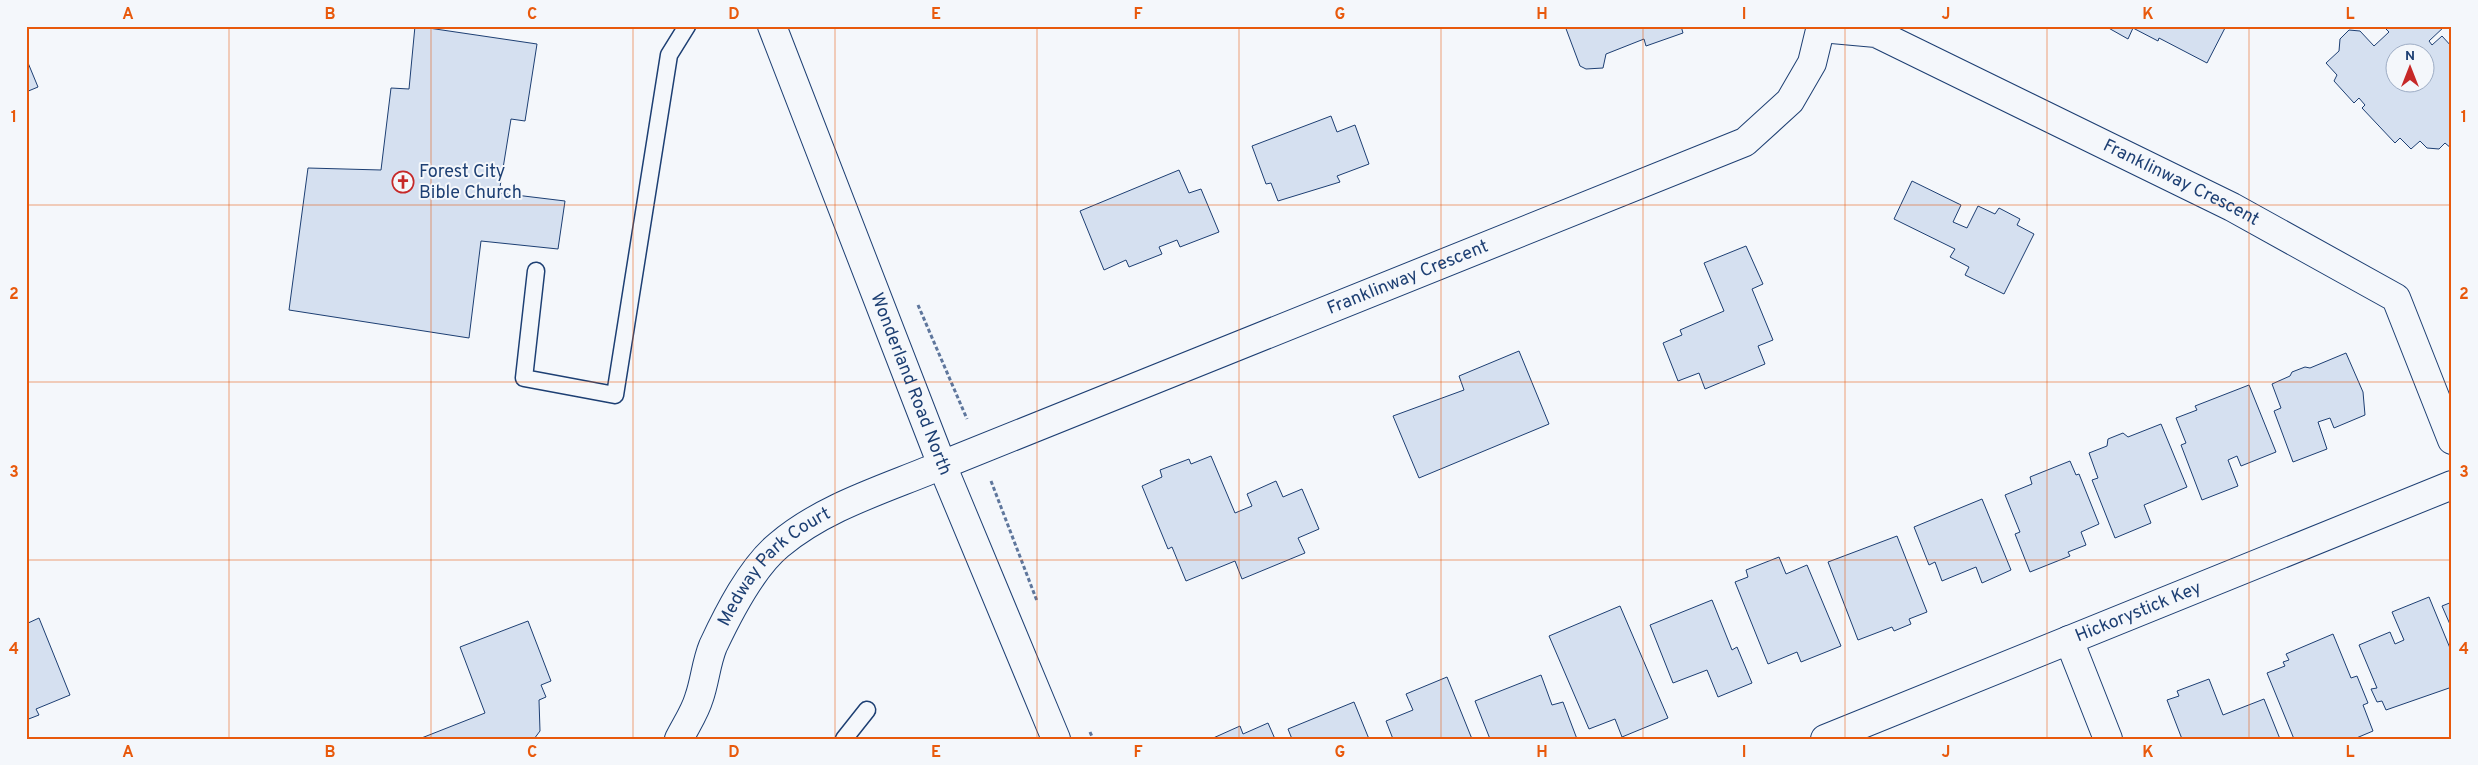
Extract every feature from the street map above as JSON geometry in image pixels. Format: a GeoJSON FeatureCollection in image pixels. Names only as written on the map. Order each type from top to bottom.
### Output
{"type":"FeatureCollection","features":[{"type":"Feature","properties":{"kind":"street","name":"Wonderland Road North"},"geometry":{"type":"LineString","coordinates":[[772,26],[942,465],[1056,739]]}},
{"type":"Feature","properties":{"kind":"street","name":"Franklinway Crescent"},"geometry":{"type":"LineString","coordinates":[[942,465],[1745,142],[1790,101],[1812,63],[1821,27],[1876,33],[2232,207],[2396,298],[2452,440]]}},
{"type":"Feature","properties":{"kind":"street","name":"Medway Park Court"},"geometry":{"type":"LineString","coordinates":[[679,739],[699,699],[712,649],[730,611],[749,580],[778,545],[811,522],[835,510],[942,465]]}},
{"type":"Feature","properties":{"kind":"street","name":"Hickorystick Key"},"geometry":{"type":"LineString","coordinates":[[1825,739],[2452,485]]}},
{"type":"Feature","properties":{"kind":"street"},"geometry":{"type":"LineString","coordinates":[[2069,640],[2108,739]]}},
{"type":"Feature","properties":{"kind":"lane"},"geometry":{"type":"LineString","coordinates":[[536,271],[524,378],[615,396],[669,55],[687,26]]}},
{"type":"Feature","properties":{"kind":"lane"},"geometry":{"type":"LineString","coordinates":[[844,739],[867,710]]}},
{"type":"Feature","properties":{"kind":"path"},"geometry":{"type":"LineString","coordinates":[[916,300],[979,450],[1039,604]]}},
{"type":"Feature","properties":{"kind":"path"},"geometry":{"type":"LineString","coordinates":[[1089,730],[1093,739]]}},
{"type":"Feature","properties":{"kind":"building","name":"Forest City Bible Church"},"geometry":{"type":"Polygon","coordinates":[[[415,26],[537,44],[525,121],[511,119],[499,193],[565,201],[558,249],[481,241],[469,338],[289,310],[308,168],[381,170],[391,88],[409,89],[415,26]]]}},
{"type":"Feature","properties":{"kind":"building"},"geometry":{"type":"Polygon","coordinates":[[[1565,26],[1681,26],[1683,33],[1646,46],[1644,39],[1606,54],[1603,68],[1586,69],[1580,66],[1565,26]]]}},
{"type":"Feature","properties":{"kind":"building"},"geometry":{"type":"Polygon","coordinates":[[[2105,26],[2226,26],[2207,63],[2159,38],[2158,41],[2133,28],[2128,39],[2105,26]]]}},
{"type":"Feature","properties":{"kind":"building"},"geometry":{"type":"Polygon","coordinates":[[[2383,26],[2445,26],[2430,42],[2386,42],[2386,92],[2436,92],[2435,42],[2442,36],[2452,47],[2452,149],[2445,143],[2439,149],[2427,148],[2420,141],[2411,149],[2400,138],[2395,143],[2362,108],[2365,105],[2359,98],[2354,103],[2334,81],[2337,75],[2326,63],[2339,51],[2340,39],[2349,30],[2360,31],[2374,46],[2389,32],[2383,26]]]}},
{"type":"Feature","properties":{"kind":"building"},"geometry":{"type":"Polygon","coordinates":[[[26,58],[38,87],[26,92],[26,58]]]}},
{"type":"Feature","properties":{"kind":"building"},"geometry":{"type":"Polygon","coordinates":[[[1331,116],[1337,132],[1355,125],[1369,164],[1337,176],[1340,182],[1278,201],[1271,183],[1266,184],[1252,146],[1331,116]]]}},
{"type":"Feature","properties":{"kind":"building"},"geometry":{"type":"Polygon","coordinates":[[[1179,170],[1189,193],[1201,189],[1219,232],[1180,247],[1177,240],[1159,247],[1162,254],[1129,267],[1126,260],[1104,270],[1080,211],[1179,170]]]}},
{"type":"Feature","properties":{"kind":"building"},"geometry":{"type":"Polygon","coordinates":[[[1912,181],[1961,205],[1953,222],[1967,228],[1978,206],[1995,214],[1999,208],[2020,219],[2017,225],[2034,234],[2004,294],[1965,275],[1969,267],[1950,257],[1955,249],[1894,219],[1912,181]]]}},
{"type":"Feature","properties":{"kind":"building"},"geometry":{"type":"Polygon","coordinates":[[[1746,246],[1763,284],[1752,289],[1773,340],[1758,346],[1765,364],[1705,389],[1699,373],[1678,381],[1663,343],[1682,335],[1680,330],[1724,311],[1704,263],[1746,246]]]}},
{"type":"Feature","properties":{"kind":"building"},"geometry":{"type":"Polygon","coordinates":[[[1519,351],[1549,424],[1419,478],[1393,416],[1464,390],[1459,376],[1519,351]]]}},
{"type":"Feature","properties":{"kind":"building"},"geometry":{"type":"Polygon","coordinates":[[[2346,353],[2363,392],[2365,415],[2334,428],[2330,418],[2318,422],[2327,449],[2293,462],[2274,411],[2281,408],[2272,384],[2290,376],[2292,372],[2305,367],[2310,368],[2346,353]]]}},
{"type":"Feature","properties":{"kind":"building"},"geometry":{"type":"Polygon","coordinates":[[[2249,385],[2276,452],[2241,466],[2237,456],[2228,460],[2238,486],[2202,500],[2181,445],[2186,443],[2176,418],[2197,410],[2195,406],[2249,385]]]}},
{"type":"Feature","properties":{"kind":"building"},"geometry":{"type":"Polygon","coordinates":[[[2161,424],[2187,487],[2144,505],[2151,523],[2115,538],[2092,480],[2098,478],[2089,453],[2107,446],[2108,439],[2123,433],[2128,437],[2161,424]]]}},
{"type":"Feature","properties":{"kind":"building"},"geometry":{"type":"Polygon","coordinates":[[[1211,456],[1235,513],[1252,506],[1247,494],[1276,481],[1283,497],[1302,489],[1319,529],[1298,538],[1305,553],[1242,579],[1235,561],[1186,581],[1172,547],[1168,549],[1142,486],[1162,477],[1160,470],[1189,459],[1191,464],[1211,456]]]}},
{"type":"Feature","properties":{"kind":"building"},"geometry":{"type":"Polygon","coordinates":[[[2070,461],[2076,475],[2079,474],[2099,524],[2081,532],[2086,545],[2068,552],[2070,556],[2030,572],[2015,534],[2020,532],[2005,495],[2032,484],[2030,477],[2070,461]]]}},
{"type":"Feature","properties":{"kind":"building"},"geometry":{"type":"Polygon","coordinates":[[[1982,499],[2011,570],[1982,583],[1976,567],[1942,581],[1935,562],[1929,565],[1914,527],[1982,499]]]}},
{"type":"Feature","properties":{"kind":"building"},"geometry":{"type":"Polygon","coordinates":[[[1897,536],[1927,612],[1909,619],[1911,624],[1894,631],[1892,627],[1858,640],[1828,562],[1897,536]]]}},
{"type":"Feature","properties":{"kind":"building"},"geometry":{"type":"Polygon","coordinates":[[[1779,557],[1786,574],[1807,565],[1841,646],[1801,662],[1797,652],[1768,664],[1735,582],[1748,577],[1746,570],[1779,557]]]}},
{"type":"Feature","properties":{"kind":"building"},"geometry":{"type":"Polygon","coordinates":[[[2429,597],[2452,653],[2452,687],[2386,710],[2382,701],[2377,702],[2371,689],[2377,688],[2359,645],[2390,632],[2395,644],[2404,640],[2392,612],[2429,597]]]}},
{"type":"Feature","properties":{"kind":"building"},"geometry":{"type":"Polygon","coordinates":[[[1712,600],[1732,650],[1737,647],[1752,683],[1718,697],[1707,670],[1673,683],[1650,625],[1712,600]]]}},
{"type":"Feature","properties":{"kind":"building"},"geometry":{"type":"Polygon","coordinates":[[[2452,602],[2452,629],[2442,606],[2452,602]]]}},
{"type":"Feature","properties":{"kind":"building"},"geometry":{"type":"Polygon","coordinates":[[[1620,606],[1668,718],[1622,737],[1615,719],[1589,729],[1549,636],[1620,606]]]}},
{"type":"Feature","properties":{"kind":"building"},"geometry":{"type":"Polygon","coordinates":[[[39,618],[70,695],[36,709],[39,715],[26,720],[26,624],[39,618]]]}},
{"type":"Feature","properties":{"kind":"building"},"geometry":{"type":"Polygon","coordinates":[[[528,621],[551,681],[541,685],[546,697],[539,700],[540,731],[534,739],[419,739],[485,713],[460,647],[528,621]]]}},
{"type":"Feature","properties":{"kind":"building"},"geometry":{"type":"Polygon","coordinates":[[[2333,634],[2351,678],[2357,676],[2368,703],[2363,705],[2373,731],[2354,739],[2294,739],[2267,673],[2285,666],[2283,662],[2289,660],[2286,654],[2333,634]]]}},
{"type":"Feature","properties":{"kind":"building"},"geometry":{"type":"Polygon","coordinates":[[[1541,675],[1552,705],[1563,702],[1577,739],[1490,739],[1475,701],[1541,675]]]}},
{"type":"Feature","properties":{"kind":"building"},"geometry":{"type":"Polygon","coordinates":[[[1447,677],[1472,739],[1393,739],[1386,721],[1413,710],[1406,694],[1447,677]]]}},
{"type":"Feature","properties":{"kind":"building"},"geometry":{"type":"Polygon","coordinates":[[[2209,679],[2223,715],[2264,699],[2280,739],[2182,739],[2167,700],[2179,696],[2177,691],[2209,679]]]}},
{"type":"Feature","properties":{"kind":"building"},"geometry":{"type":"Polygon","coordinates":[[[1354,702],[1369,739],[1292,739],[1288,729],[1354,702]]]}},
{"type":"Feature","properties":{"kind":"building"},"geometry":{"type":"Polygon","coordinates":[[[1268,723],[1275,739],[1211,739],[1240,726],[1243,734],[1268,723]]]}},
{"type":"Feature","properties":{"kind":"place","name":"Forest City Bible Church"},"geometry":{"type":"Point","coordinates":[403,182]}}]}
